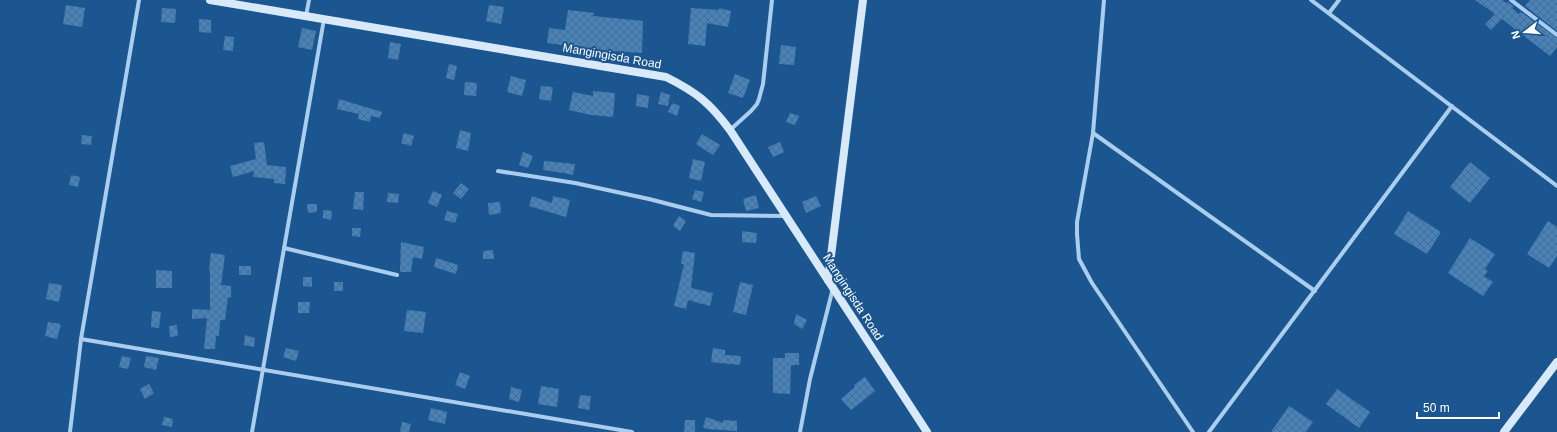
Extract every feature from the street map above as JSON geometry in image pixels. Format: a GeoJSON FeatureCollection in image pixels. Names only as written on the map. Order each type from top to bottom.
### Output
{"type":"FeatureCollection","features":[{"type":"Feature","properties":{"kind":"street"},"geometry":{"type":"LineString","coordinates":[[70,432],[81,339],[139,0]]}},
{"type":"Feature","properties":{"kind":"street","name":"Mangingisda Road"},"geometry":{"type":"LineString","coordinates":[[210,0],[227,1],[306,16],[666,77],[687,88],[705,101],[730,130],[927,432]]}},
{"type":"Feature","properties":{"kind":"street"},"geometry":{"type":"LineString","coordinates":[[306,16],[309,0]]}},
{"type":"Feature","properties":{"kind":"street"},"geometry":{"type":"LineString","coordinates":[[730,130],[751,111],[760,99],[772,0]]}},
{"type":"Feature","properties":{"kind":"street"},"geometry":{"type":"LineString","coordinates":[[828,280],[863,0]]}},
{"type":"Feature","properties":{"kind":"street"},"geometry":{"type":"LineString","coordinates":[[1104,0],[1093,133],[1078,222],[1077,247],[1079,259],[1092,283],[1193,432]]}},
{"type":"Feature","properties":{"kind":"street"},"geometry":{"type":"LineString","coordinates":[[1311,0],[1557,186]]}},
{"type":"Feature","properties":{"kind":"street"},"geometry":{"type":"LineString","coordinates":[[1329,13],[1339,0]]}},
{"type":"Feature","properties":{"kind":"street"},"geometry":{"type":"LineString","coordinates":[[1511,0],[1557,35]]}},
{"type":"Feature","properties":{"kind":"street"},"geometry":{"type":"LineString","coordinates":[[252,432],[324,19]]}},
{"type":"Feature","properties":{"kind":"street"},"geometry":{"type":"LineString","coordinates":[[1209,432],[1452,106]]}},
{"type":"Feature","properties":{"kind":"street"},"geometry":{"type":"LineString","coordinates":[[1093,133],[1315,291]]}},
{"type":"Feature","properties":{"kind":"street"},"geometry":{"type":"LineString","coordinates":[[498,171],[575,183],[649,199],[711,215],[786,216]]}},
{"type":"Feature","properties":{"kind":"street"},"geometry":{"type":"LineString","coordinates":[[284,248],[397,275]]}},
{"type":"Feature","properties":{"kind":"street"},"geometry":{"type":"LineString","coordinates":[[800,432],[810,379],[833,288]]}},
{"type":"Feature","properties":{"kind":"street"},"geometry":{"type":"LineString","coordinates":[[81,339],[632,432]]}},
{"type":"Feature","properties":{"kind":"street"},"geometry":{"type":"LineString","coordinates":[[1504,432],[1557,362]]}},
{"type":"Feature","properties":{"kind":"building"},"geometry":{"type":"Polygon","coordinates":[[[1475,0],[1502,0],[1506,3],[1508,2],[1519,14],[1521,12],[1557,38],[1557,47],[1550,56],[1502,19],[1491,30],[1485,24],[1495,14],[1475,0]]]}},
{"type":"Feature","properties":{"kind":"building"},"geometry":{"type":"Polygon","coordinates":[[[1530,0],[1557,0],[1557,31],[1525,6],[1530,0]]]}},
{"type":"Feature","properties":{"kind":"building"},"geometry":{"type":"Polygon","coordinates":[[[66,5],[85,8],[82,27],[63,24],[66,5]]]}},
{"type":"Feature","properties":{"kind":"building"},"geometry":{"type":"Polygon","coordinates":[[[489,5],[504,7],[501,24],[486,21],[489,5]]]}},
{"type":"Feature","properties":{"kind":"building"},"geometry":{"type":"Polygon","coordinates":[[[162,8],[176,9],[175,23],[161,22],[162,8]]]}},
{"type":"Feature","properties":{"kind":"building"},"geometry":{"type":"Polygon","coordinates":[[[691,8],[719,10],[719,8],[731,11],[728,27],[707,23],[705,46],[688,44],[691,8]]]}},
{"type":"Feature","properties":{"kind":"building"},"geometry":{"type":"Polygon","coordinates":[[[568,10],[594,13],[593,16],[643,21],[642,53],[598,50],[547,43],[549,28],[565,30],[568,10]]]}},
{"type":"Feature","properties":{"kind":"building"},"geometry":{"type":"Polygon","coordinates":[[[199,19],[211,20],[211,33],[199,32],[199,19]]]}},
{"type":"Feature","properties":{"kind":"building"},"geometry":{"type":"Polygon","coordinates":[[[302,28],[316,31],[312,50],[298,47],[302,28]]]}},
{"type":"Feature","properties":{"kind":"building"},"geometry":{"type":"Polygon","coordinates":[[[225,36],[234,37],[233,51],[223,50],[225,36]]]}},
{"type":"Feature","properties":{"kind":"building"},"geometry":{"type":"Polygon","coordinates":[[[390,42],[401,44],[398,60],[388,58],[390,42]]]}},
{"type":"Feature","properties":{"kind":"building"},"geometry":{"type":"Polygon","coordinates":[[[781,45],[796,47],[794,65],[779,64],[781,45]]]}},
{"type":"Feature","properties":{"kind":"building"},"geometry":{"type":"Polygon","coordinates":[[[449,64],[457,66],[454,80],[446,78],[449,64]]]}},
{"type":"Feature","properties":{"kind":"building"},"geometry":{"type":"Polygon","coordinates":[[[735,74],[750,80],[743,98],[728,93],[735,74]]]}},
{"type":"Feature","properties":{"kind":"building"},"geometry":{"type":"Polygon","coordinates":[[[511,76],[526,80],[522,96],[507,92],[511,76]]]}},
{"type":"Feature","properties":{"kind":"building"},"geometry":{"type":"Polygon","coordinates":[[[465,82],[477,83],[476,96],[464,95],[465,82]]]}},
{"type":"Feature","properties":{"kind":"building"},"geometry":{"type":"Polygon","coordinates":[[[541,86],[553,87],[551,101],[539,99],[541,86]]]}},
{"type":"Feature","properties":{"kind":"building"},"geometry":{"type":"Polygon","coordinates":[[[593,91],[615,93],[613,117],[591,115],[569,110],[573,92],[593,96],[593,91]]]}},
{"type":"Feature","properties":{"kind":"building"},"geometry":{"type":"Polygon","coordinates":[[[661,92],[670,95],[668,106],[658,104],[661,92]]]}},
{"type":"Feature","properties":{"kind":"building"},"geometry":{"type":"Polygon","coordinates":[[[637,94],[649,96],[648,108],[636,106],[637,94]]]}},
{"type":"Feature","properties":{"kind":"building"},"geometry":{"type":"Polygon","coordinates":[[[339,99],[382,112],[380,118],[371,116],[370,122],[358,119],[359,114],[337,109],[339,99]]]}},
{"type":"Feature","properties":{"kind":"building"},"geometry":{"type":"Polygon","coordinates":[[[672,103],[680,106],[677,116],[668,112],[672,103]]]}},
{"type":"Feature","properties":{"kind":"building"},"geometry":{"type":"Polygon","coordinates":[[[790,113],[799,116],[795,125],[786,122],[790,113]]]}},
{"type":"Feature","properties":{"kind":"building"},"geometry":{"type":"Polygon","coordinates":[[[460,130],[471,133],[468,151],[456,148],[460,130]]]}},
{"type":"Feature","properties":{"kind":"building"},"geometry":{"type":"Polygon","coordinates":[[[404,133],[414,136],[411,146],[401,143],[404,133]]]}},
{"type":"Feature","properties":{"kind":"building"},"geometry":{"type":"Polygon","coordinates":[[[702,134],[720,145],[713,155],[696,144],[702,134]]]}},
{"type":"Feature","properties":{"kind":"building"},"geometry":{"type":"Polygon","coordinates":[[[82,135],[92,136],[91,145],[81,144],[82,135]]]}},
{"type":"Feature","properties":{"kind":"building"},"geometry":{"type":"Polygon","coordinates":[[[264,142],[267,165],[286,167],[285,184],[274,183],[274,179],[253,177],[254,171],[233,177],[230,166],[256,159],[254,143],[264,142]]]}},
{"type":"Feature","properties":{"kind":"building"},"geometry":{"type":"Polygon","coordinates":[[[780,142],[784,152],[773,157],[768,147],[780,142]]]}},
{"type":"Feature","properties":{"kind":"building"},"geometry":{"type":"Polygon","coordinates":[[[523,152],[533,156],[528,168],[519,165],[523,152]]]}},
{"type":"Feature","properties":{"kind":"building"},"geometry":{"type":"Polygon","coordinates":[[[693,159],[705,162],[701,181],[689,178],[693,159]]]}},
{"type":"Feature","properties":{"kind":"building"},"geometry":{"type":"Polygon","coordinates":[[[544,161],[575,164],[573,175],[543,170],[544,161]]]}},
{"type":"Feature","properties":{"kind":"building"},"geometry":{"type":"Polygon","coordinates":[[[1470,162],[1490,178],[1470,203],[1450,187],[1470,162]]]}},
{"type":"Feature","properties":{"kind":"building"},"geometry":{"type":"Polygon","coordinates":[[[71,175],[80,177],[78,187],[69,185],[71,175]]]}},
{"type":"Feature","properties":{"kind":"building"},"geometry":{"type":"Polygon","coordinates":[[[461,183],[469,189],[461,199],[453,193],[461,183]]]}},
{"type":"Feature","properties":{"kind":"building"},"geometry":{"type":"Polygon","coordinates":[[[695,190],[704,192],[701,202],[692,199],[695,190]]]}},
{"type":"Feature","properties":{"kind":"building"},"geometry":{"type":"Polygon","coordinates":[[[433,191],[442,195],[437,207],[428,203],[433,191]]]}},
{"type":"Feature","properties":{"kind":"building"},"geometry":{"type":"Polygon","coordinates":[[[355,192],[364,192],[363,210],[353,209],[355,192]]]}},
{"type":"Feature","properties":{"kind":"building"},"geometry":{"type":"Polygon","coordinates":[[[388,193],[399,194],[398,203],[387,202],[388,193]]]}},
{"type":"Feature","properties":{"kind":"building"},"geometry":{"type":"Polygon","coordinates":[[[756,195],[759,208],[746,211],[743,199],[756,195]]]}},
{"type":"Feature","properties":{"kind":"building"},"geometry":{"type":"Polygon","coordinates":[[[532,196],[552,203],[553,196],[570,200],[566,217],[529,206],[532,196]]]}},
{"type":"Feature","properties":{"kind":"building"},"geometry":{"type":"Polygon","coordinates":[[[816,196],[821,206],[806,213],[802,202],[816,196]]]}},
{"type":"Feature","properties":{"kind":"building"},"geometry":{"type":"Polygon","coordinates":[[[500,202],[501,213],[489,215],[488,203],[500,202]]]}},
{"type":"Feature","properties":{"kind":"building"},"geometry":{"type":"Polygon","coordinates":[[[307,204],[317,204],[317,212],[308,213],[307,204]]]}},
{"type":"Feature","properties":{"kind":"building"},"geometry":{"type":"Polygon","coordinates":[[[323,210],[332,211],[331,220],[323,218],[323,210]]]}},
{"type":"Feature","properties":{"kind":"building"},"geometry":{"type":"Polygon","coordinates":[[[447,211],[458,214],[455,223],[444,220],[447,211]]]}},
{"type":"Feature","properties":{"kind":"building"},"geometry":{"type":"Polygon","coordinates":[[[1408,211],[1441,232],[1427,254],[1394,234],[1408,211]]]}},
{"type":"Feature","properties":{"kind":"building"},"geometry":{"type":"Polygon","coordinates":[[[679,216],[686,221],[680,231],[673,226],[679,216]]]}},
{"type":"Feature","properties":{"kind":"building"},"geometry":{"type":"Polygon","coordinates":[[[1548,221],[1557,227],[1557,256],[1549,268],[1527,254],[1548,221]]]}},
{"type":"Feature","properties":{"kind":"building"},"geometry":{"type":"Polygon","coordinates":[[[352,228],[361,228],[360,237],[352,236],[352,228]]]}},
{"type":"Feature","properties":{"kind":"building"},"geometry":{"type":"Polygon","coordinates":[[[742,231],[757,233],[756,243],[742,242],[742,231]]]}},
{"type":"Feature","properties":{"kind":"building"},"geometry":{"type":"Polygon","coordinates":[[[1470,238],[1495,254],[1485,269],[1488,271],[1484,276],[1493,282],[1483,296],[1448,273],[1470,238]]]}},
{"type":"Feature","properties":{"kind":"building"},"geometry":{"type":"Polygon","coordinates":[[[401,242],[424,247],[422,259],[413,257],[411,272],[400,272],[401,242]]]}},
{"type":"Feature","properties":{"kind":"building"},"geometry":{"type":"Polygon","coordinates":[[[493,250],[494,259],[483,259],[483,251],[493,250]]]}},
{"type":"Feature","properties":{"kind":"building"},"geometry":{"type":"Polygon","coordinates":[[[683,251],[695,253],[691,288],[713,293],[710,306],[688,300],[686,309],[674,306],[684,264],[681,264],[683,251]]]}},
{"type":"Feature","properties":{"kind":"building"},"geometry":{"type":"Polygon","coordinates":[[[211,253],[225,255],[221,285],[231,286],[231,298],[228,297],[225,320],[220,320],[219,336],[216,336],[215,349],[204,349],[207,318],[192,319],[192,309],[210,310],[209,271],[211,253]]]}},
{"type":"Feature","properties":{"kind":"building"},"geometry":{"type":"Polygon","coordinates":[[[436,258],[458,265],[456,274],[434,267],[436,258]]]}},
{"type":"Feature","properties":{"kind":"building"},"geometry":{"type":"Polygon","coordinates":[[[239,266],[251,266],[251,275],[239,275],[239,266]]]}},
{"type":"Feature","properties":{"kind":"building"},"geometry":{"type":"Polygon","coordinates":[[[156,270],[172,271],[172,288],[156,288],[156,270]]]}},
{"type":"Feature","properties":{"kind":"building"},"geometry":{"type":"Polygon","coordinates":[[[303,277],[312,277],[312,287],[303,286],[303,277]]]}},
{"type":"Feature","properties":{"kind":"building"},"geometry":{"type":"Polygon","coordinates":[[[334,282],[343,282],[343,291],[334,291],[334,282]]]}},
{"type":"Feature","properties":{"kind":"building"},"geometry":{"type":"Polygon","coordinates":[[[740,282],[753,285],[746,315],[733,312],[740,282]]]}},
{"type":"Feature","properties":{"kind":"building"},"geometry":{"type":"Polygon","coordinates":[[[49,283],[62,285],[59,302],[46,299],[49,283]]]}},
{"type":"Feature","properties":{"kind":"building"},"geometry":{"type":"Polygon","coordinates":[[[298,302],[310,302],[309,313],[298,313],[298,302]]]}},
{"type":"Feature","properties":{"kind":"building"},"geometry":{"type":"Polygon","coordinates":[[[407,310],[426,312],[423,333],[404,331],[407,310]]]}},
{"type":"Feature","properties":{"kind":"building"},"geometry":{"type":"Polygon","coordinates":[[[152,311],[161,312],[159,328],[151,327],[152,311]]]}},
{"type":"Feature","properties":{"kind":"building"},"geometry":{"type":"Polygon","coordinates":[[[796,314],[807,320],[802,329],[794,324],[796,314]]]}},
{"type":"Feature","properties":{"kind":"building"},"geometry":{"type":"Polygon","coordinates":[[[48,322],[61,324],[57,339],[45,336],[48,322]]]}},
{"type":"Feature","properties":{"kind":"building"},"geometry":{"type":"Polygon","coordinates":[[[177,325],[178,336],[170,337],[169,326],[177,325]]]}},
{"type":"Feature","properties":{"kind":"building"},"geometry":{"type":"Polygon","coordinates":[[[245,335],[255,338],[254,347],[244,345],[245,335]]]}},
{"type":"Feature","properties":{"kind":"building"},"geometry":{"type":"Polygon","coordinates":[[[286,348],[299,351],[296,361],[283,357],[286,348]]]}},
{"type":"Feature","properties":{"kind":"building"},"geometry":{"type":"Polygon","coordinates":[[[713,348],[725,350],[725,355],[741,356],[740,365],[711,362],[713,348]]]}},
{"type":"Feature","properties":{"kind":"building"},"geometry":{"type":"Polygon","coordinates":[[[785,353],[799,353],[799,365],[791,365],[790,394],[773,393],[773,358],[785,358],[785,353]]]}},
{"type":"Feature","properties":{"kind":"building"},"geometry":{"type":"Polygon","coordinates":[[[122,356],[131,358],[128,369],[119,367],[122,356]]]}},
{"type":"Feature","properties":{"kind":"building"},"geometry":{"type":"Polygon","coordinates":[[[146,356],[159,358],[156,370],[144,367],[146,356]]]}},
{"type":"Feature","properties":{"kind":"building"},"geometry":{"type":"Polygon","coordinates":[[[460,372],[470,376],[465,389],[455,385],[460,372]]]}},
{"type":"Feature","properties":{"kind":"building"},"geometry":{"type":"Polygon","coordinates":[[[865,377],[875,391],[851,410],[841,399],[855,387],[854,385],[865,377]]]}},
{"type":"Feature","properties":{"kind":"building"},"geometry":{"type":"Polygon","coordinates":[[[149,384],[154,393],[145,399],[140,389],[149,384]]]}},
{"type":"Feature","properties":{"kind":"building"},"geometry":{"type":"Polygon","coordinates":[[[541,386],[559,389],[557,407],[538,404],[541,386]]]}},
{"type":"Feature","properties":{"kind":"building"},"geometry":{"type":"Polygon","coordinates":[[[511,387],[522,390],[519,402],[509,399],[511,387]]]}},
{"type":"Feature","properties":{"kind":"building"},"geometry":{"type":"Polygon","coordinates":[[[1337,389],[1370,412],[1359,428],[1326,404],[1337,389]]]}},
{"type":"Feature","properties":{"kind":"building"},"geometry":{"type":"Polygon","coordinates":[[[580,395],[591,396],[589,410],[578,408],[580,395]]]}},
{"type":"Feature","properties":{"kind":"building"},"geometry":{"type":"Polygon","coordinates":[[[1289,406],[1313,422],[1306,432],[1271,432],[1289,406]]]}},
{"type":"Feature","properties":{"kind":"building"},"geometry":{"type":"Polygon","coordinates":[[[431,408],[447,412],[445,424],[428,420],[431,408]]]}},
{"type":"Feature","properties":{"kind":"building"},"geometry":{"type":"Polygon","coordinates":[[[164,417],[173,419],[172,427],[162,425],[164,417]]]}},
{"type":"Feature","properties":{"kind":"building"},"geometry":{"type":"Polygon","coordinates":[[[706,417],[723,423],[723,420],[737,421],[737,431],[707,429],[703,427],[706,417]]]}},
{"type":"Feature","properties":{"kind":"building"},"geometry":{"type":"Polygon","coordinates":[[[685,420],[695,420],[695,432],[684,432],[685,420]]]}},
{"type":"Feature","properties":{"kind":"building"},"geometry":{"type":"Polygon","coordinates":[[[402,422],[411,424],[409,432],[400,432],[402,422]]]}}]}
